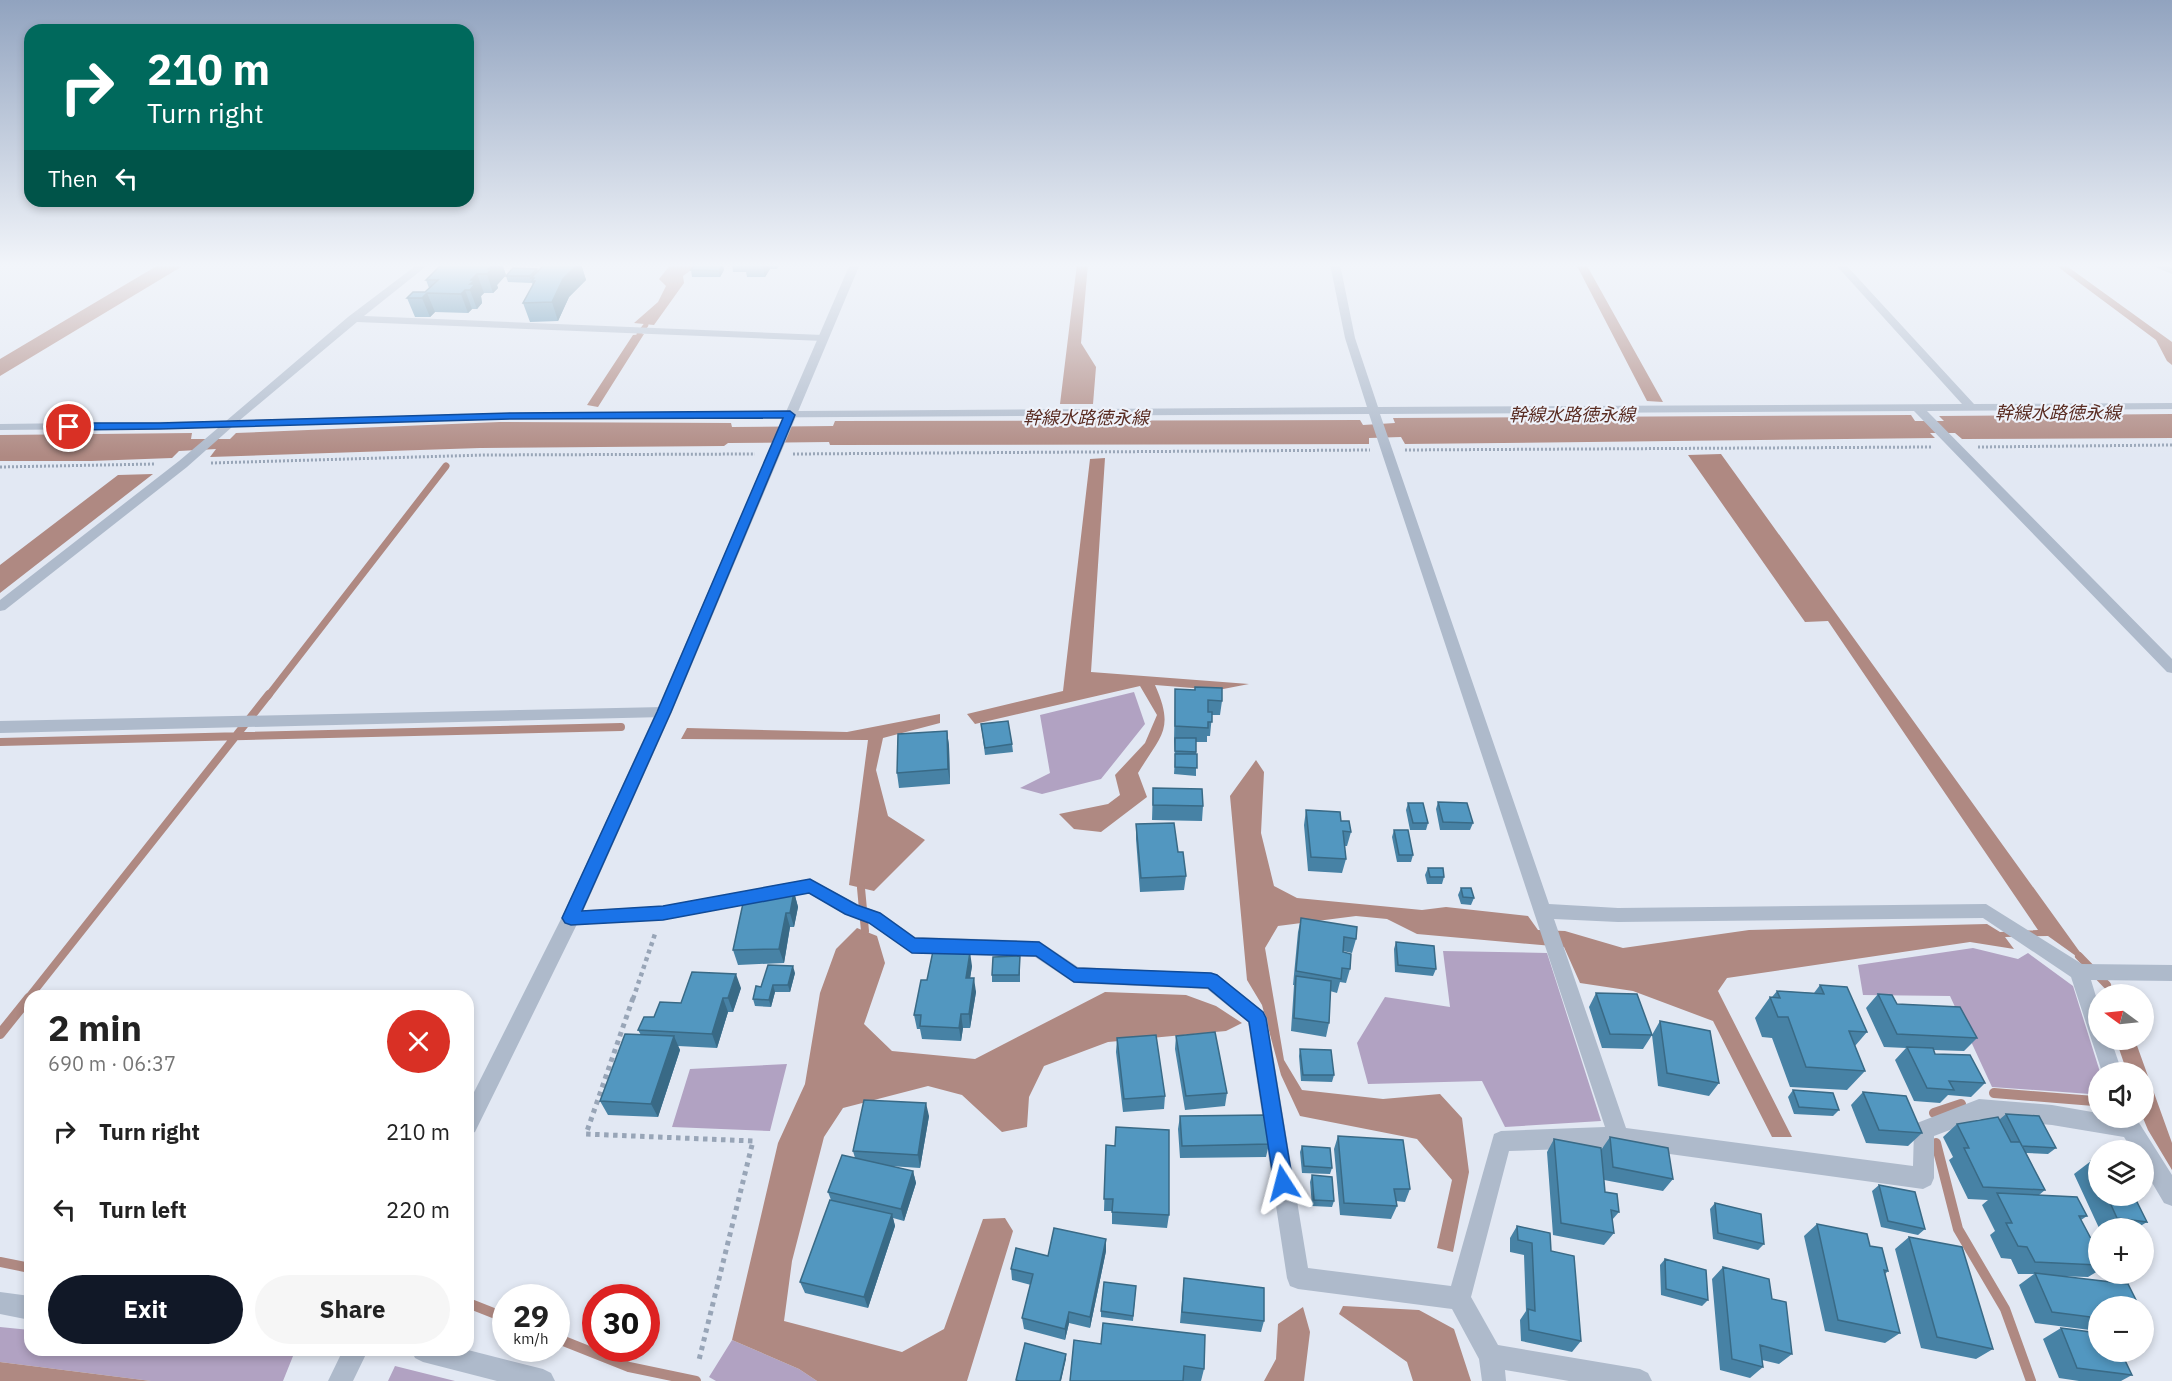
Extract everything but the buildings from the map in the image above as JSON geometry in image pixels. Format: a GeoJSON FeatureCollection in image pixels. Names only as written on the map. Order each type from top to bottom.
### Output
{"type":"FeatureCollection","features":[{"type":"Feature","properties":{"kind":"street"},"geometry":{"type":"LineString","coordinates":[[0,607],[183,464],[341,328]]}},
{"type":"Feature","properties":{"kind":"street"},"geometry":{"type":"LineString","coordinates":[[594,328],[823,338]]}},
{"type":"Feature","properties":{"kind":"street"},"geometry":{"type":"LineString","coordinates":[[474,1113],[571,918],[664,712],[827,328]]}},
{"type":"Feature","properties":{"kind":"street"},"geometry":{"type":"LineString","coordinates":[[1348,328],[1386,450],[1619,1137]]}},
{"type":"Feature","properties":{"kind":"street"},"geometry":{"type":"LineString","coordinates":[[1899,328],[1971,407]]}},
{"type":"Feature","properties":{"kind":"street"},"geometry":{"type":"LineString","coordinates":[[0,427],[228,424],[512,416],[2172,406]]}},
{"type":"Feature","properties":{"kind":"street"},"geometry":{"type":"LineString","coordinates":[[1917,407],[2172,668]]}},
{"type":"Feature","properties":{"kind":"street"},"geometry":{"type":"LineString","coordinates":[[0,727],[664,712]]}},
{"type":"Feature","properties":{"kind":"street"},"geometry":{"type":"LineString","coordinates":[[571,918],[663,913],[810,886],[851,909],[874,918],[912,945],[1039,949],[1074,975],[1211,981],[1257,1018],[1298,1278],[1459,1298]]}},
{"type":"Feature","properties":{"kind":"street"},"geometry":{"type":"LineString","coordinates":[[1546,917],[1986,911],[2079,972],[2172,973]]}},
{"type":"Feature","properties":{"kind":"street"},"geometry":{"type":"LineString","coordinates":[[2079,972],[2088,1000]]}},
{"type":"Feature","properties":{"kind":"street"},"geometry":{"type":"LineString","coordinates":[[1494,1381],[1491,1356],[1459,1298],[1501,1141],[1619,1137],[1923,1178],[1924,1130],[1979,1109],[2088,1119]]}},
{"type":"Feature","properties":{"kind":"street"},"geometry":{"type":"LineString","coordinates":[[2131,1128],[2172,1195]]}},
{"type":"Feature","properties":{"kind":"street"},"geometry":{"type":"LineString","coordinates":[[0,1303],[24,1307]]}},
{"type":"Feature","properties":{"kind":"street"},"geometry":{"type":"LineString","coordinates":[[340,1381],[353,1356]]}},
{"type":"Feature","properties":{"kind":"street"},"geometry":{"type":"LineString","coordinates":[[446,1356],[543,1381]]}},
{"type":"Feature","properties":{"kind":"street"},"geometry":{"type":"LineString","coordinates":[[1491,1356],[1641,1381]]}},
{"type":"Feature","properties":{"kind":"path"},"geometry":{"type":"LineString","coordinates":[[0,467],[485,455],[2172,446]]}},
{"type":"Feature","properties":{"kind":"path"},"geometry":{"type":"LineString","coordinates":[[663,913],[586,1134],[753,1141],[699,1360]]}},
{"type":"Feature","properties":{"kind":"shaded area"},"geometry":{"type":"Polygon","coordinates":[[[51,328],[79,328],[0,376],[0,359],[51,328]]]}},
{"type":"Feature","properties":{"kind":"shaded area"},"geometry":{"type":"Polygon","coordinates":[[[1069,328],[1082,328],[1081,343],[1096,367],[1093,404],[1060,404],[1069,328]]]}},
{"type":"Feature","properties":{"kind":"shaded area"},"geometry":{"type":"Polygon","coordinates":[[[1609,328],[1622,328],[1663,402],[1647,401],[1609,328]]]}},
{"type":"Feature","properties":{"kind":"shaded area"},"geometry":{"type":"Polygon","coordinates":[[[2140,328],[2153,328],[2172,342],[2172,365],[2167,361],[2156,340],[2140,328]]]}},
{"type":"Feature","properties":{"kind":"shaded area"},"geometry":{"type":"Polygon","coordinates":[[[644,334],[598,407],[587,405],[633,335],[644,334]]]}},
{"type":"Feature","properties":{"kind":"shaded area"},"geometry":{"type":"Polygon","coordinates":[[[2172,414],[2172,438],[1962,439],[1955,433],[1930,433],[1935,438],[1405,444],[1401,437],[1369,438],[1369,444],[830,445],[829,442],[728,443],[724,446],[480,448],[210,457],[216,449],[179,451],[172,458],[0,461],[0,435],[192,433],[191,439],[230,439],[236,433],[500,422],[731,423],[732,427],[833,426],[835,421],[1360,420],[1363,425],[1395,423],[1393,418],[1911,415],[1915,421],[1944,421],[1939,416],[2172,414]]]}},
{"type":"Feature","properties":{"kind":"shaded area"},"geometry":{"type":"Polygon","coordinates":[[[1721,454],[2082,955],[2076,956],[2048,936],[2005,937],[2014,949],[1970,942],[1727,978],[1718,991],[1792,1137],[1772,1137],[1713,1021],[1633,991],[1580,983],[1564,947],[1417,934],[1387,919],[1356,916],[1278,926],[1265,948],[1284,1060],[1302,1090],[1383,1099],[1440,1094],[1462,1118],[1469,1172],[1453,1252],[1437,1248],[1452,1180],[1417,1139],[1300,1116],[1281,1075],[1262,1005],[1247,980],[1230,796],[1256,760],[1264,772],[1261,833],[1274,886],[1297,898],[1422,910],[1446,907],[1528,916],[1538,930],[1565,931],[1623,948],[1749,930],[1987,924],[2000,932],[2038,930],[1828,621],[1805,622],[1688,455],[1721,454]]]}},
{"type":"Feature","properties":{"kind":"shaded area"},"geometry":{"type":"Polygon","coordinates":[[[1105,458],[1091,672],[1249,684],[1218,690],[1155,685],[1164,712],[1164,723],[1159,740],[1138,773],[1147,797],[1101,832],[1074,829],[1059,814],[1108,804],[1120,795],[1115,775],[1145,743],[1157,715],[1140,686],[975,724],[967,714],[1063,691],[1090,459],[1105,458]]]}},
{"type":"Feature","properties":{"kind":"shaded area"},"geometry":{"type":"Polygon","coordinates":[[[153,474],[0,593],[0,565],[118,475],[153,474]]]}},
{"type":"Feature","properties":{"kind":"shaded area"},"geometry":{"type":"Polygon","coordinates":[[[1134,692],[1145,724],[1101,779],[1042,794],[1020,788],[1050,773],[1040,715],[1134,692]]]}},
{"type":"Feature","properties":{"kind":"shaded area"},"geometry":{"type":"Polygon","coordinates":[[[940,714],[940,723],[883,738],[876,770],[888,816],[925,840],[874,891],[849,885],[868,740],[681,739],[687,728],[847,732],[940,714]]]}},
{"type":"Feature","properties":{"kind":"shaded area"},"geometry":{"type":"Polygon","coordinates":[[[857,928],[877,936],[885,963],[864,1024],[892,1051],[975,1059],[1105,992],[1186,995],[1216,1006],[1242,1023],[1226,1031],[1108,1042],[1044,1066],[1029,1097],[1027,1127],[1002,1132],[962,1095],[928,1086],[843,1108],[824,1137],[792,1261],[784,1321],[902,1352],[944,1329],[983,1219],[1005,1218],[1013,1231],[967,1381],[817,1381],[799,1369],[732,1340],[778,1143],[805,1084],[820,993],[836,949],[857,928]]]}},
{"type":"Feature","properties":{"kind":"shaded area"},"geometry":{"type":"Polygon","coordinates":[[[1973,948],[2018,959],[2028,953],[2073,986],[2088,1034],[2088,1050],[2093,1050],[2097,1062],[2088,1062],[2088,1094],[1992,1087],[1950,996],[1863,995],[1858,965],[1973,948]]]}},
{"type":"Feature","properties":{"kind":"shaded area"},"geometry":{"type":"Polygon","coordinates":[[[1443,951],[1547,953],[1601,1121],[1505,1127],[1482,1081],[1368,1084],[1357,1043],[1385,997],[1450,1007],[1443,951]]]}},
{"type":"Feature","properties":{"kind":"shaded area"},"geometry":{"type":"Polygon","coordinates":[[[2119,1050],[2139,1050],[2143,1062],[2124,1062],[2119,1050]]]}},
{"type":"Feature","properties":{"kind":"shaded area"},"geometry":{"type":"Polygon","coordinates":[[[787,1064],[770,1131],[672,1127],[690,1069],[787,1064]]]}},
{"type":"Feature","properties":{"kind":"shaded area"},"geometry":{"type":"Polygon","coordinates":[[[2154,1093],[2172,1143],[2172,1170],[2154,1140],[2147,1128],[2154,1128],[2154,1093]]]}},
{"type":"Feature","properties":{"kind":"shaded area"},"geometry":{"type":"Polygon","coordinates":[[[1343,1306],[1419,1310],[1454,1329],[1471,1381],[1413,1381],[1407,1362],[1339,1314],[1343,1306]]]}},
{"type":"Feature","properties":{"kind":"shaded area"},"geometry":{"type":"Polygon","coordinates":[[[1303,1307],[1310,1332],[1304,1381],[1264,1381],[1276,1359],[1278,1324],[1303,1307]]]}},
{"type":"Feature","properties":{"kind":"shaded area"},"geometry":{"type":"Polygon","coordinates":[[[0,1327],[24,1329],[24,1356],[293,1356],[283,1381],[151,1381],[0,1362],[0,1327]]]}},
{"type":"Feature","properties":{"kind":"shaded area"},"geometry":{"type":"Polygon","coordinates":[[[732,1340],[799,1369],[817,1381],[716,1381],[709,1377],[732,1340]]]}},
{"type":"Feature","properties":{"kind":"shaded area"},"geometry":{"type":"Polygon","coordinates":[[[0,1362],[151,1381],[0,1381],[0,1362]]]}},
{"type":"Feature","properties":{"kind":"shaded area"},"geometry":{"type":"Polygon","coordinates":[[[395,1366],[455,1381],[388,1381],[395,1366]]]}},
{"type":"Feature","properties":{"kind":"waterway"},"geometry":{"type":"LineString","coordinates":[[639,334],[643,328]]}},
{"type":"Feature","properties":{"kind":"waterway"},"geometry":{"type":"LineString","coordinates":[[268,696],[446,466]]}},
{"type":"Feature","properties":{"kind":"waterway"},"geometry":{"type":"LineString","coordinates":[[236,736],[269,694]]}},
{"type":"Feature","properties":{"kind":"waterway"},"geometry":{"type":"LineString","coordinates":[[236,736],[621,727]]}},
{"type":"Feature","properties":{"kind":"waterway"},"geometry":{"type":"LineString","coordinates":[[0,742],[236,736]]}},
{"type":"Feature","properties":{"kind":"waterway"},"geometry":{"type":"LineString","coordinates":[[35,990],[236,736]]}},
{"type":"Feature","properties":{"kind":"waterway"},"geometry":{"type":"LineString","coordinates":[[861,888],[865,931]]}},
{"type":"Feature","properties":{"kind":"waterway"},"geometry":{"type":"LineString","coordinates":[[2079,956],[2106,984]]}},
{"type":"Feature","properties":{"kind":"waterway"},"geometry":{"type":"LineString","coordinates":[[0,1034],[24,1004]]}},
{"type":"Feature","properties":{"kind":"waterway"},"geometry":{"type":"LineString","coordinates":[[1994,1093],[2088,1101]]}},
{"type":"Feature","properties":{"kind":"waterway"},"geometry":{"type":"LineString","coordinates":[[1934,1113],[1961,1104]]}},
{"type":"Feature","properties":{"kind":"waterway"},"geometry":{"type":"LineString","coordinates":[[1936,1143],[1958,1229],[2005,1309],[2031,1381]]}},
{"type":"Feature","properties":{"kind":"waterway"},"geometry":{"type":"LineString","coordinates":[[0,1262],[24,1267]]}},
{"type":"Feature","properties":{"kind":"waterway"},"geometry":{"type":"LineString","coordinates":[[474,1305],[492,1312]]}},
{"type":"Feature","properties":{"kind":"waterway"},"geometry":{"type":"LineString","coordinates":[[570,1344],[629,1367],[696,1381]]}},
{"type":"Feature","properties":{"kind":"route"},"geometry":{"type":"LineString","coordinates":[[69,427],[512,416],[790,415],[664,712],[571,918],[663,913],[810,886],[851,909],[874,918],[912,945],[1039,949],[1074,975],[1211,981],[1257,1018],[1283,1183]]}},
{"type":"Feature","properties":{"kind":"water label","name":"幹線水路徳永線"},"geometry":{"type":"Point","coordinates":[2058,412]}},
{"type":"Feature","properties":{"kind":"water label","name":"幹線水路徳永線"},"geometry":{"type":"Point","coordinates":[1572,414]}},
{"type":"Feature","properties":{"kind":"water label","name":"幹線水路徳永線"},"geometry":{"type":"Point","coordinates":[1086,417]}}]}
